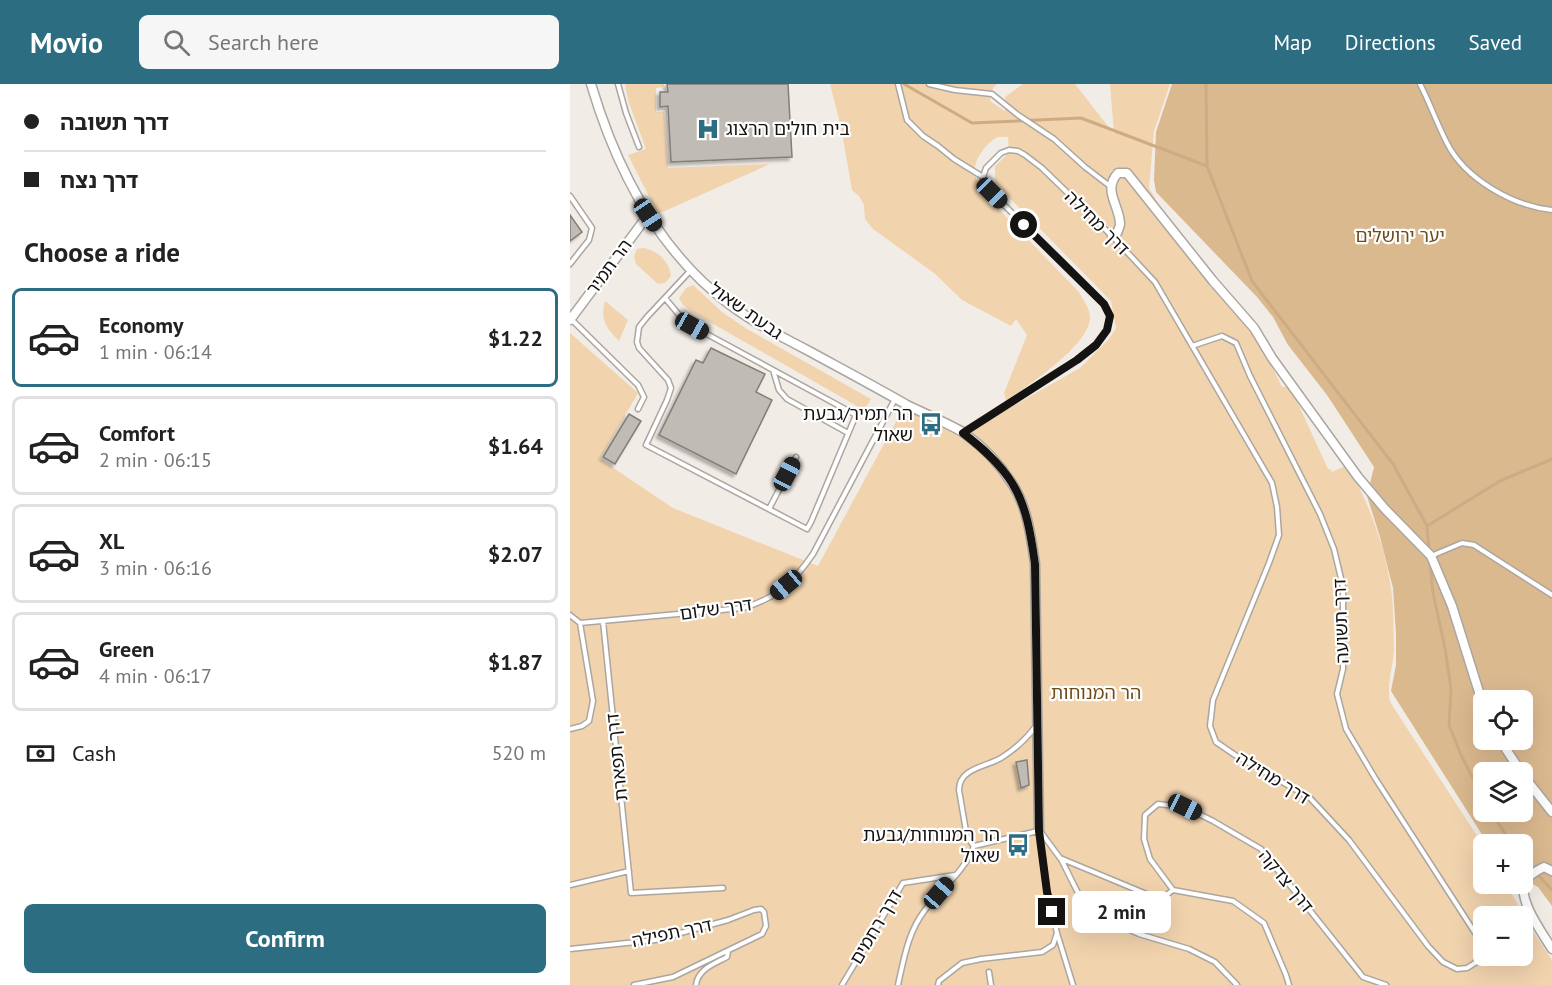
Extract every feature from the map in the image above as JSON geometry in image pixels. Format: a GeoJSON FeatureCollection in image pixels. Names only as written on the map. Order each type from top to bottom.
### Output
{"type":"FeatureCollection","features":[{"type":"Feature","properties":{"kind":"street","name":"גבעת שאול"},"geometry":{"type":"LineString","coordinates":[[591,84],[601,117],[626,176],[659,231],[691,269],[729,304],[751,319],[963,433],[999,465],[1012,483],[1031,532],[1035,564],[1039,831]]}},
{"type":"Feature","properties":{"kind":"street"},"geometry":{"type":"LineString","coordinates":[[1112,236],[1118,233],[1120,223],[1111,187],[1112,179],[1118,173],[1127,173],[1213,281],[1254,328],[1278,366],[1358,477],[1431,556],[1452,606],[1478,690]]}},
{"type":"Feature","properties":{"kind":"street","name":"הר תמיר"},"geometry":{"type":"LineString","coordinates":[[571,319],[648,215]]}},
{"type":"Feature","properties":{"kind":"street"},"geometry":{"type":"LineString","coordinates":[[1533,787],[1552,812]]}},
{"type":"Feature","properties":{"kind":"street"},"geometry":{"type":"LineString","coordinates":[[1548,869],[1530,876],[1524,882],[1524,897],[1530,912],[1552,949]]}},
{"type":"Feature","properties":{"kind":"lane"},"geometry":{"type":"LineString","coordinates":[[618,84],[639,147]]}},
{"type":"Feature","properties":{"kind":"lane"},"geometry":{"type":"LineString","coordinates":[[898,84],[907,120],[923,136],[982,177],[992,193],[1104,304],[1110,316],[1107,330],[1096,345],[1077,360],[963,433]]}},
{"type":"Feature","properties":{"kind":"lane"},"geometry":{"type":"LineString","coordinates":[[929,84],[955,90],[992,94],[1054,139],[1111,187]]}},
{"type":"Feature","properties":{"kind":"lane"},"geometry":{"type":"LineString","coordinates":[[1420,84],[1447,144],[1462,165],[1491,189],[1526,204],[1552,210]]}},
{"type":"Feature","properties":{"kind":"lane","name":"דרך מחילה"},"geometry":{"type":"LineString","coordinates":[[982,177],[986,168],[1001,153],[1009,150],[1018,151],[1042,168],[1112,236],[1155,282],[1272,483],[1279,535],[1213,700],[1210,726],[1216,742],[1310,798],[1349,840],[1428,946],[1443,962],[1457,969],[1467,968],[1473,964]]}},
{"type":"Feature","properties":{"kind":"lane"},"geometry":{"type":"LineString","coordinates":[[570,196],[592,228],[589,240],[570,264]]}},
{"type":"Feature","properties":{"kind":"lane"},"geometry":{"type":"LineString","coordinates":[[665,298],[692,326],[856,415],[807,530],[646,446],[671,388],[668,380],[639,348],[637,342],[639,327],[643,322],[691,269]]}},
{"type":"Feature","properties":{"kind":"lane"},"geometry":{"type":"LineString","coordinates":[[571,319],[638,385],[644,397],[639,409]]}},
{"type":"Feature","properties":{"kind":"lane","name":"דרך תשועה"},"geometry":{"type":"LineString","coordinates":[[1192,346],[1222,336],[1236,343],[1250,376],[1320,514],[1334,549],[1343,587],[1343,669],[1336,694],[1346,729],[1473,930]]}},
{"type":"Feature","properties":{"kind":"lane"},"geometry":{"type":"LineString","coordinates":[[773,370],[779,390],[787,399],[849,433]]}},
{"type":"Feature","properties":{"kind":"lane","name":"דרך שלום"},"geometry":{"type":"LineString","coordinates":[[580,623],[743,608],[773,597],[799,574],[813,554],[895,398]]}},
{"type":"Feature","properties":{"kind":"lane"},"geometry":{"type":"LineString","coordinates":[[768,510],[796,457]]}},
{"type":"Feature","properties":{"kind":"lane"},"geometry":{"type":"LineString","coordinates":[[1431,556],[1462,543],[1474,544],[1552,595]]}},
{"type":"Feature","properties":{"kind":"lane"},"geometry":{"type":"LineString","coordinates":[[570,615],[580,623],[593,701],[589,721],[582,726],[570,729]]}},
{"type":"Feature","properties":{"kind":"lane","name":"דרך תפארת"},"geometry":{"type":"LineString","coordinates":[[603,621],[631,892],[723,888]]}},
{"type":"Feature","properties":{"kind":"lane"},"geometry":{"type":"LineString","coordinates":[[974,846],[967,837],[958,790],[961,780],[970,771],[997,760],[1007,753],[1024,740],[1037,725]]}},
{"type":"Feature","properties":{"kind":"lane","name":"דרך צדקה"},"geometry":{"type":"LineString","coordinates":[[1173,890],[1150,859],[1144,839],[1145,816],[1158,804],[1185,807],[1261,849],[1363,976],[1386,985]]}},
{"type":"Feature","properties":{"kind":"lane"},"geometry":{"type":"LineString","coordinates":[[974,846],[1039,831]]}},
{"type":"Feature","properties":{"kind":"lane"},"geometry":{"type":"LineString","coordinates":[[1039,831],[1060,858],[1087,911],[1139,934],[1189,949],[1215,962],[1237,985]]}},
{"type":"Feature","properties":{"kind":"lane"},"geometry":{"type":"LineString","coordinates":[[1039,831],[1047,892],[1057,933],[1074,985]]}},
{"type":"Feature","properties":{"kind":"lane"},"geometry":{"type":"LineString","coordinates":[[898,985],[909,936],[924,911],[968,860],[974,846]]}},
{"type":"Feature","properties":{"kind":"lane"},"geometry":{"type":"LineString","coordinates":[[1060,858],[1149,895],[1165,896],[1173,890],[1233,902],[1264,923],[1289,985]]}},
{"type":"Feature","properties":{"kind":"lane"},"geometry":{"type":"LineString","coordinates":[[570,885],[629,871]]}},
{"type":"Feature","properties":{"kind":"lane","name":"דרך רחמים"},"geometry":{"type":"LineString","coordinates":[[842,985],[903,883],[955,875]]}},
{"type":"Feature","properties":{"kind":"lane","name":"דרך תפילה"},"geometry":{"type":"LineString","coordinates":[[570,950],[655,940],[761,909],[766,919],[766,926],[762,934],[728,951]]}},
{"type":"Feature","properties":{"kind":"lane"},"geometry":{"type":"LineString","coordinates":[[938,985],[939,981],[962,963],[1042,952],[1053,945],[1057,933]]}},
{"type":"Feature","properties":{"kind":"lane"},"geometry":{"type":"LineString","coordinates":[[634,985],[673,977],[728,951]]}},
{"type":"Feature","properties":{"kind":"lane"},"geometry":{"type":"LineString","coordinates":[[696,985],[700,973],[727,957],[728,951]]}},
{"type":"Feature","properties":{"kind":"lane"},"geometry":{"type":"LineString","coordinates":[[989,972],[991,985]]}},
{"type":"Feature","properties":{"kind":"green space"},"geometry":{"type":"Polygon","coordinates":[[[625,84],[664,84],[664,87],[656,88],[656,112],[664,112],[668,168],[770,164],[658,214],[628,155],[646,149],[628,100],[625,84]]]}},
{"type":"Feature","properties":{"kind":"green space","name":"הר המנוחות"},"geometry":{"type":"Polygon","coordinates":[[[830,84],[997,84],[993,88],[990,101],[1005,111],[1005,97],[1023,84],[1075,84],[1114,134],[1110,84],[1170,84],[1154,131],[1149,188],[1181,242],[1215,289],[1256,334],[1282,387],[1290,386],[1328,469],[1332,472],[1347,465],[1355,479],[1379,536],[1391,590],[1394,654],[1389,689],[1390,702],[1476,834],[1473,834],[1473,894],[1512,894],[1519,906],[1473,906],[1473,966],[1533,966],[1533,930],[1552,960],[1552,985],[570,985],[570,333],[638,393],[600,459],[673,508],[818,566],[906,403],[972,429],[1080,368],[1109,339],[1116,328],[1111,301],[995,183],[995,166],[1009,153],[1008,137],[994,139],[983,150],[975,168],[979,186],[985,195],[1079,292],[1088,307],[1090,317],[1088,328],[1056,364],[1006,401],[1004,393],[1027,335],[1016,319],[1011,326],[962,300],[934,273],[873,229],[865,219],[864,205],[852,190],[841,127],[830,84]]]}},
{"type":"Feature","properties":{"kind":"green space","name":"יער ירושלים"},"geometry":{"type":"Polygon","coordinates":[[[1172,84],[1552,84],[1552,906],[1538,887],[1533,884],[1533,834],[1482,834],[1474,822],[1533,822],[1533,762],[1473,762],[1473,820],[1391,691],[1396,665],[1393,588],[1367,496],[1374,467],[1327,395],[1288,345],[1273,317],[1257,297],[1156,192],[1154,180],[1156,132],[1172,84]]]}},
{"type":"Feature","properties":{"kind":"green space"},"geometry":{"type":"Polygon","coordinates":[[[644,248],[658,254],[668,266],[671,276],[665,283],[658,284],[636,264],[634,256],[637,249],[644,248]]]}},
{"type":"Feature","properties":{"kind":"green space"},"geometry":{"type":"Polygon","coordinates":[[[693,285],[722,312],[747,329],[871,399],[864,410],[683,305],[679,298],[686,288],[693,285]]]}},
{"type":"Feature","properties":{"kind":"green space"},"geometry":{"type":"Polygon","coordinates":[[[605,301],[628,320],[619,341],[605,323],[603,314],[605,301]]]}},
{"type":"Feature","properties":{"kind":"building"},"geometry":{"type":"Polygon","coordinates":[[[667,84],[788,84],[792,157],[671,162],[668,106],[660,107],[660,92],[668,92],[667,84]]]}},
{"type":"Feature","properties":{"kind":"building"},"geometry":{"type":"Polygon","coordinates":[[[570,215],[582,232],[570,241],[570,215]]]}},
{"type":"Feature","properties":{"kind":"building"},"geometry":{"type":"Polygon","coordinates":[[[711,348],[765,374],[756,392],[772,400],[736,474],[659,435],[696,360],[703,363],[711,348]]]}},
{"type":"Feature","properties":{"kind":"building"},"geometry":{"type":"Polygon","coordinates":[[[629,414],[641,421],[615,464],[603,457],[629,414]]]}},
{"type":"Feature","properties":{"kind":"building"},"geometry":{"type":"Polygon","coordinates":[[[1027,760],[1029,785],[1021,788],[1016,762],[1027,760]]]}},
{"type":"Feature","properties":{"kind":"waterway"},"geometry":{"type":"LineString","coordinates":[[904,84],[972,123],[1081,118],[1207,166]]}},
{"type":"Feature","properties":{"kind":"waterway"},"geometry":{"type":"LineString","coordinates":[[1206,84],[1207,166],[1252,281],[1393,464],[1427,526],[1429,551]]}},
{"type":"Feature","properties":{"kind":"waterway"},"geometry":{"type":"LineString","coordinates":[[1427,526],[1500,481],[1552,459]]}},
{"type":"Feature","properties":{"kind":"waterway"},"geometry":{"type":"LineString","coordinates":[[1430,563],[1433,593],[1451,689],[1449,725],[1473,778]]}},
{"type":"Feature","properties":{"kind":"waterway"},"geometry":{"type":"LineString","coordinates":[[1498,822],[1505,834]]}},
{"type":"Feature","properties":{"kind":"waterway"},"geometry":{"type":"LineString","coordinates":[[1533,870],[1552,890]]}},
{"type":"Feature","properties":{"kind":"place","name":"בית חולים הרצוג"},"geometry":{"type":"Point","coordinates":[708,129]}},
{"type":"Feature","properties":{"kind":"place","name":"הר תמיר/גבעת שאול"},"geometry":{"type":"Point","coordinates":[931,424]}},
{"type":"Feature","properties":{"kind":"place","name":"הר המנוחות/גבעת שאול"},"geometry":{"type":"Point","coordinates":[1018,845]}},
{"type":"Feature","properties":{"kind":"route"},"geometry":{"type":"LineString","coordinates":[[1024,225],[1104,304],[1110,316],[1107,330],[1096,345],[1077,360],[963,433],[999,465],[1012,483],[1031,532],[1035,564],[1039,831],[1052,912]]}}]}
